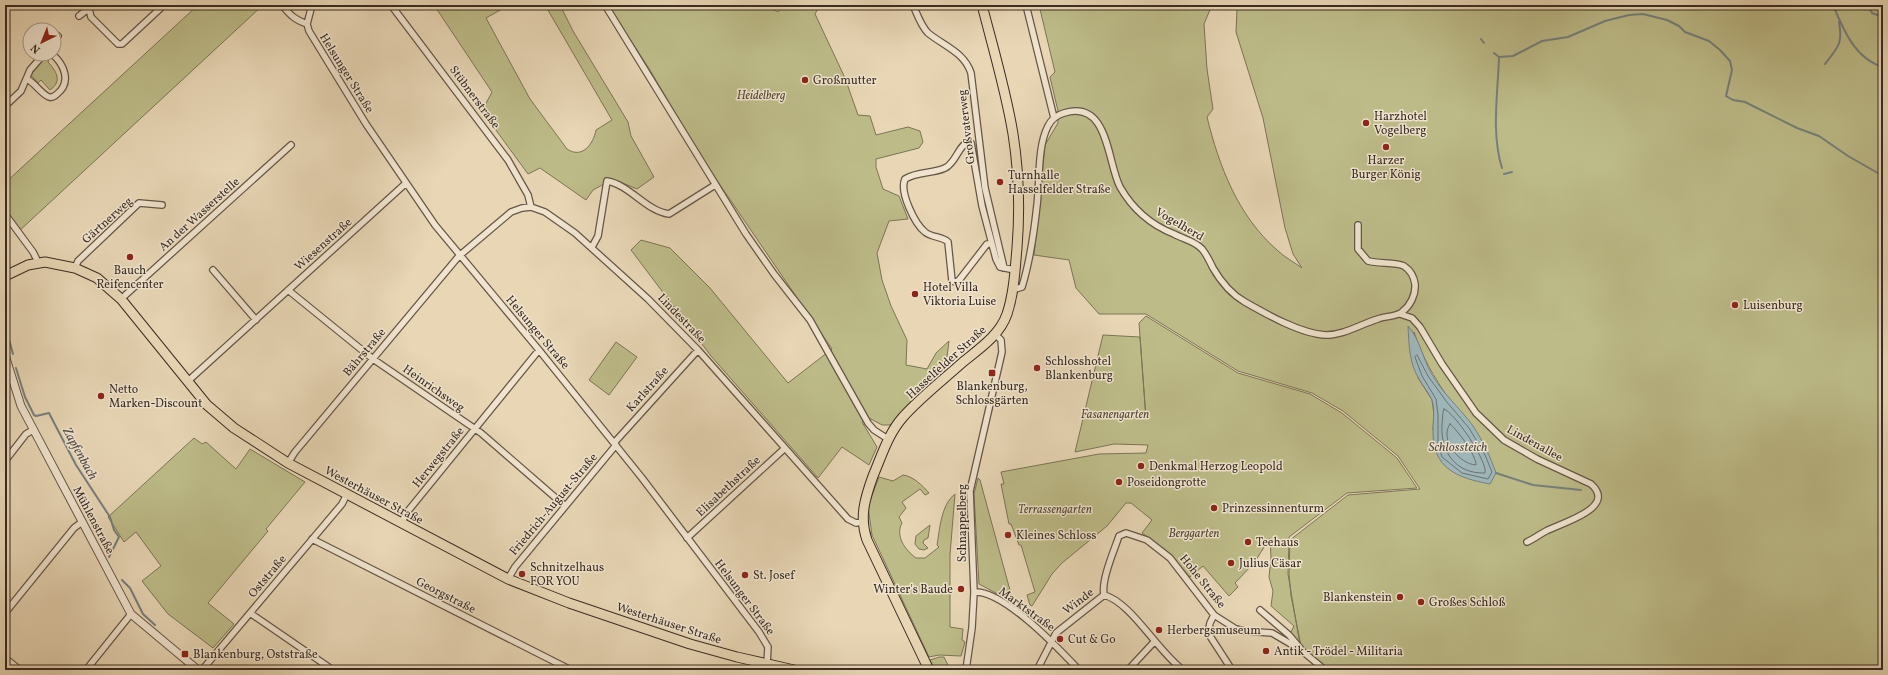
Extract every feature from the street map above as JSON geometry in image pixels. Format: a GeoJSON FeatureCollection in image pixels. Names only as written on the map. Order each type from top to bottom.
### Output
{"type":"FeatureCollection","features":[{"type":"Feature","properties":{"kind":"main road","name":"Hasselfelder Straße"},"geometry":{"type":"LineString","coordinates":[[929,670],[866,536],[862,513],[866,495],[888,440],[909,411],[995,334],[1006,316],[1015,270],[1019,212],[1015,148],[1004,91],[982,5]]}},
{"type":"Feature","properties":{"kind":"main road","name":"Westerhäuser Straße"},"geometry":{"type":"LineString","coordinates":[[5,276],[38,262],[53,263],[75,268],[101,281],[121,299],[187,382],[207,405],[222,418],[263,448],[288,463],[508,579],[543,594],[715,651],[794,670]]}},
{"type":"Feature","properties":{"kind":"street"},"geometry":{"type":"LineString","coordinates":[[91,7],[91,17],[118,44],[122,44],[164,5]]}},
{"type":"Feature","properties":{"kind":"street"},"geometry":{"type":"LineString","coordinates":[[282,5],[292,17],[307,24]]}},
{"type":"Feature","properties":{"kind":"street","name":"Helsunger Straße"},"geometry":{"type":"LineString","coordinates":[[312,5],[307,24],[309,31],[406,184],[459,256],[539,350],[615,444],[765,639],[769,653],[767,664]]}},
{"type":"Feature","properties":{"kind":"street","name":"Stübnerstraße"},"geometry":{"type":"LineString","coordinates":[[391,5],[508,160],[528,194],[531,207]]}},
{"type":"Feature","properties":{"kind":"street"},"geometry":{"type":"LineString","coordinates":[[605,5],[715,184],[774,274],[810,320],[868,423],[874,430],[888,440]]}},
{"type":"Feature","properties":{"kind":"street","name":"Großvaterweg"},"geometry":{"type":"LineString","coordinates":[[913,5],[928,33],[963,57],[968,63],[971,73],[985,188],[1004,268]]}},
{"type":"Feature","properties":{"kind":"street"},"geometry":{"type":"LineString","coordinates":[[1012,290],[1022,288],[1027,272],[1037,205],[1044,138],[1048,126],[1054,118],[1026,5]]}},
{"type":"Feature","properties":{"kind":"street"},"geometry":{"type":"LineString","coordinates":[[79,16],[91,7]]}},
{"type":"Feature","properties":{"kind":"street"},"geometry":{"type":"LineString","coordinates":[[5,106],[21,91],[30,70],[37,62]]}},
{"type":"Feature","properties":{"kind":"street"},"geometry":{"type":"LineString","coordinates":[[27,79],[35,83],[49,97],[53,97],[63,88],[65,74],[60,62]]}},
{"type":"Feature","properties":{"kind":"street","name":"Vogelherd"},"geometry":{"type":"LineString","coordinates":[[1054,118],[1065,112],[1080,112],[1091,116],[1098,123],[1109,148],[1119,185],[1132,204],[1160,228],[1193,242],[1201,248],[1221,280],[1232,293],[1244,301],[1305,331],[1326,335],[1352,329],[1377,319],[1400,314]]}},
{"type":"Feature","properties":{"kind":"street"},"geometry":{"type":"LineString","coordinates":[[991,244],[987,244],[957,282],[952,281],[948,242],[929,235],[922,230],[905,200],[903,188],[905,179],[913,174],[946,168],[959,153],[964,144],[968,142],[971,143],[974,170],[991,244],[998,264],[1004,268],[1015,270]]}},
{"type":"Feature","properties":{"kind":"street","name":"An der Wasserstelle"},"geometry":{"type":"LineString","coordinates":[[121,299],[291,145]]}},
{"type":"Feature","properties":{"kind":"street"},"geometry":{"type":"LineString","coordinates":[[592,248],[596,244],[598,236],[607,181],[618,184],[659,211],[669,214],[715,184]]}},
{"type":"Feature","properties":{"kind":"street","name":"Wiesenstraße"},"geometry":{"type":"LineString","coordinates":[[187,382],[406,184]]}},
{"type":"Feature","properties":{"kind":"street","name":"Gärtnerweg"},"geometry":{"type":"LineString","coordinates":[[75,268],[78,261],[139,203],[162,205]]}},
{"type":"Feature","properties":{"kind":"street"},"geometry":{"type":"LineString","coordinates":[[459,256],[511,212],[522,208],[531,207]]}},
{"type":"Feature","properties":{"kind":"street","name":"Lindestraße"},"geometry":{"type":"LineString","coordinates":[[531,207],[545,212],[558,220],[592,248],[648,299],[698,350],[784,449],[848,519],[856,523],[863,522]]}},
{"type":"Feature","properties":{"kind":"street"},"geometry":{"type":"LineString","coordinates":[[5,214],[33,252],[38,262]]}},
{"type":"Feature","properties":{"kind":"street"},"geometry":{"type":"LineString","coordinates":[[1358,225],[1358,249],[1368,262],[1401,265],[1407,268],[1414,279],[1415,287],[1413,297],[1407,308],[1400,314]]}},
{"type":"Feature","properties":{"kind":"street","name":"Bährstraße"},"geometry":{"type":"LineString","coordinates":[[288,463],[295,452],[459,256]]}},
{"type":"Feature","properties":{"kind":"street"},"geometry":{"type":"LineString","coordinates":[[213,270],[256,320]]}},
{"type":"Feature","properties":{"kind":"street","name":"Heinrichsweg"},"geometry":{"type":"LineString","coordinates":[[288,290],[373,359],[475,429],[565,506]]}},
{"type":"Feature","properties":{"kind":"street","name":"Lindenallee"},"geometry":{"type":"LineString","coordinates":[[1400,314],[1412,318],[1416,322],[1442,364],[1476,413],[1499,436],[1537,459],[1579,478],[1597,489],[1598,499],[1596,504],[1587,512],[1546,531],[1527,542]]}},
{"type":"Feature","properties":{"kind":"street","name":"Schnappelberg"},"geometry":{"type":"LineString","coordinates":[[966,670],[972,628],[974,592],[970,492],[1002,352],[1001,340],[995,334]]}},
{"type":"Feature","properties":{"kind":"street","name":"Herwegstraße"},"geometry":{"type":"LineString","coordinates":[[401,523],[408,511],[539,350]]}},
{"type":"Feature","properties":{"kind":"street","name":"Karlstraße"},"geometry":{"type":"LineString","coordinates":[[615,444],[698,350]]}},
{"type":"Feature","properties":{"kind":"street","name":"Mühlenstraße"},"geometry":{"type":"LineString","coordinates":[[5,355],[21,406],[131,614],[198,670]]}},
{"type":"Feature","properties":{"kind":"street"},"geometry":{"type":"LineString","coordinates":[[5,461],[26,434],[33,430]]}},
{"type":"Feature","properties":{"kind":"street","name":"Friedrich-August-Straße"},"geometry":{"type":"LineString","coordinates":[[508,579],[615,444]]}},
{"type":"Feature","properties":{"kind":"street","name":"Elisabethstraße"},"geometry":{"type":"LineString","coordinates":[[687,538],[784,449]]}},
{"type":"Feature","properties":{"kind":"street","name":"Oststraße"},"geometry":{"type":"LineString","coordinates":[[202,670],[312,539],[347,494]]}},
{"type":"Feature","properties":{"kind":"street"},"geometry":{"type":"LineString","coordinates":[[5,613],[74,528],[82,522]]}},
{"type":"Feature","properties":{"kind":"street","name":"Winde"},"geometry":{"type":"LineString","coordinates":[[1036,670],[1051,640],[1064,626],[1104,595],[1104,588],[1119,536],[1126,533]]}},
{"type":"Feature","properties":{"kind":"street","name":"Hohe Straße"},"geometry":{"type":"LineString","coordinates":[[1126,533],[1147,540],[1170,558],[1214,615],[1236,629],[1272,633],[1301,650]]}},
{"type":"Feature","properties":{"kind":"street","name":"Georgstraße"},"geometry":{"type":"LineString","coordinates":[[312,539],[570,670]]}},
{"type":"Feature","properties":{"kind":"street","name":"Marktstraße"},"geometry":{"type":"LineString","coordinates":[[974,592],[980,591],[998,599],[1038,628],[1079,670]]}},
{"type":"Feature","properties":{"kind":"street"},"geometry":{"type":"LineString","coordinates":[[1104,595],[1118,602],[1154,642],[1183,670]]}},
{"type":"Feature","properties":{"kind":"street"},"geometry":{"type":"LineString","coordinates":[[1260,610],[1289,634],[1301,650],[1325,670]]}},
{"type":"Feature","properties":{"kind":"street"},"geometry":{"type":"LineString","coordinates":[[250,613],[333,670]]}},
{"type":"Feature","properties":{"kind":"street"},"geometry":{"type":"LineString","coordinates":[[86,670],[131,614]]}},
{"type":"Feature","properties":{"kind":"street"},"geometry":{"type":"LineString","coordinates":[[1214,615],[1210,623],[1208,634],[1232,670]]}},
{"type":"Feature","properties":{"kind":"street"},"geometry":{"type":"LineString","coordinates":[[1128,670],[1154,642]]}},
{"type":"Feature","properties":{"kind":"street"},"geometry":{"type":"LineString","coordinates":[[5,658],[20,670]]}},
{"type":"Feature","properties":{"kind":"green space"},"geometry":{"type":"Polygon","coordinates":[[[198,5],[263,5],[18,232],[5,214],[5,183],[198,5]]]}},
{"type":"Feature","properties":{"kind":"green space"},"geometry":{"type":"Polygon","coordinates":[[[434,5],[509,5],[486,18],[530,99],[567,149],[572,152],[577,152],[586,149],[595,136],[596,130],[612,120],[545,5],[560,5],[573,31],[628,122],[631,136],[654,177],[637,189],[613,179],[593,190],[586,200],[540,168],[528,174],[482,111],[492,92],[434,5]]]}},
{"type":"Feature","properties":{"kind":"green space","name":"Heidelberg"},"geometry":{"type":"Polygon","coordinates":[[[608,5],[765,5],[778,12],[785,5],[820,5],[815,14],[845,78],[858,115],[870,116],[876,135],[908,127],[920,131],[923,142],[919,148],[876,159],[876,167],[883,189],[899,196],[908,219],[889,221],[877,253],[882,280],[891,306],[907,340],[906,365],[927,369],[936,353],[949,341],[945,372],[890,425],[882,425],[869,418],[862,422],[877,447],[869,465],[842,447],[818,478],[711,356],[631,250],[641,240],[670,248],[710,288],[788,383],[832,349],[701,157],[650,70],[608,5]]]}},
{"type":"Feature","properties":{"kind":"green space"},"geometry":{"type":"Polygon","coordinates":[[[1039,5],[1212,5],[1204,24],[1207,69],[1213,109],[1207,117],[1224,172],[1241,206],[1263,237],[1280,253],[1302,268],[1293,254],[1285,228],[1263,118],[1236,32],[1236,5],[1883,5],[1883,670],[1330,670],[1301,646],[1291,596],[1289,574],[1290,540],[1348,495],[1420,489],[1398,456],[1343,411],[1312,393],[1238,371],[1146,314],[1099,314],[1076,288],[1069,260],[1034,255],[1045,145],[1058,123],[1058,111],[1050,77],[1055,72],[1039,5]],[[1414,332],[1418,378],[1432,400],[1434,415],[1433,430],[1449,399],[1429,367],[1414,332]]]}},
{"type":"Feature","properties":{"kind":"green space"},"geometry":{"type":"Polygon","coordinates":[[[41,62],[48,62],[56,72],[57,76],[54,87],[50,90],[41,80],[38,83],[31,75],[34,68],[41,62]]]}},
{"type":"Feature","properties":{"kind":"green space"},"geometry":{"type":"Polygon","coordinates":[[[1146,316],[1238,373],[1310,394],[1342,413],[1397,458],[1417,488],[1347,493],[1289,537],[1288,574],[1300,645],[1290,634],[1294,626],[1271,606],[1273,591],[1269,577],[1271,558],[1270,538],[1254,563],[1235,583],[1238,587],[1229,596],[1203,566],[1190,577],[1164,549],[1142,533],[1152,520],[1131,503],[1126,503],[1107,526],[1062,563],[1052,574],[1032,606],[1030,605],[1027,595],[1035,592],[1021,545],[1019,545],[1011,524],[1009,524],[1001,484],[1004,484],[1001,472],[1099,454],[1146,453],[1148,445],[1114,444],[1075,452],[1103,335],[1140,337],[1146,419],[1139,323],[1146,316]]]}},
{"type":"Feature","properties":{"kind":"green space"},"geometry":{"type":"Polygon","coordinates":[[[616,342],[637,357],[609,395],[589,380],[616,342]]]}},
{"type":"Feature","properties":{"kind":"green space"},"geometry":{"type":"Polygon","coordinates":[[[194,438],[202,444],[206,442],[236,469],[250,449],[305,482],[266,529],[268,531],[208,603],[234,624],[213,648],[168,614],[142,581],[161,566],[136,532],[124,542],[108,517],[194,438]]]}},
{"type":"Feature","properties":{"kind":"green space"},"geometry":{"type":"Polygon","coordinates":[[[903,475],[914,479],[929,493],[925,495],[920,489],[902,502],[906,508],[899,517],[902,523],[900,528],[900,538],[908,551],[916,558],[925,558],[939,547],[937,545],[944,510],[950,499],[955,494],[950,555],[950,627],[963,629],[962,640],[965,642],[961,656],[939,655],[929,657],[872,535],[868,506],[879,477],[893,481],[903,475]]]}},
{"type":"Feature","properties":{"kind":"green space"},"geometry":{"type":"Polygon","coordinates":[[[978,478],[980,480],[1011,594],[1007,599],[979,584],[974,494],[978,478]]]}},
{"type":"Feature","properties":{"kind":"green space"},"geometry":{"type":"Polygon","coordinates":[[[930,525],[928,538],[924,540],[923,543],[928,548],[924,550],[919,549],[915,544],[916,536],[930,525]]]}},
{"type":"Feature","properties":{"kind":"green space"},"geometry":{"type":"Polygon","coordinates":[[[944,657],[948,665],[947,670],[935,670],[930,660],[944,657]]]}},
{"type":"Feature","properties":{"kind":"water","name":"Schlossteich"},"geometry":{"type":"Polygon","coordinates":[[[1408,326],[1418,342],[1435,380],[1473,426],[1483,443],[1496,473],[1490,484],[1467,479],[1458,475],[1442,463],[1437,454],[1434,443],[1433,404],[1431,397],[1419,379],[1413,366],[1410,353],[1408,326]]]}},
{"type":"Feature","properties":{"kind":"waterway"},"geometry":{"type":"LineString","coordinates":[[1833,5],[1851,42],[1865,57],[1873,63],[1883,67]]}},
{"type":"Feature","properties":{"kind":"waterway"},"geometry":{"type":"LineString","coordinates":[[1868,5],[1872,13],[1883,17]]}},
{"type":"Feature","properties":{"kind":"waterway"},"geometry":{"type":"LineString","coordinates":[[1494,53],[1499,57],[1513,56],[1542,41],[1568,37],[1605,21],[1629,15],[1643,14],[1667,20],[1679,26],[1685,32],[1709,41],[1730,61],[1732,70],[1726,96],[1733,100],[1745,102],[1797,128],[1819,136],[1848,156],[1883,176]]}},
{"type":"Feature","properties":{"kind":"waterway"},"geometry":{"type":"LineString","coordinates":[[1825,64],[1840,40],[1839,22]]}},
{"type":"Feature","properties":{"kind":"waterway"},"geometry":{"type":"LineString","coordinates":[[1481,39],[1484,43]]}},
{"type":"Feature","properties":{"kind":"waterway"},"geometry":{"type":"LineString","coordinates":[[1499,57],[1496,127],[1502,168]]}},
{"type":"Feature","properties":{"kind":"waterway"},"geometry":{"type":"LineString","coordinates":[[1504,174],[1512,172]]}},
{"type":"Feature","properties":{"kind":"waterway","name":"Zapfenbach"},"geometry":{"type":"LineString","coordinates":[[6,328],[13,354]]}},
{"type":"Feature","properties":{"kind":"waterway","name":"Zapfenbach"},"geometry":{"type":"LineString","coordinates":[[16,368],[25,397],[34,415],[36,416],[49,413],[76,465],[110,517],[114,530],[119,537],[109,557]]}},
{"type":"Feature","properties":{"kind":"waterway"},"geometry":{"type":"LineString","coordinates":[[1496,473],[1533,485],[1581,490]]}},
{"type":"Feature","properties":{"kind":"waterway","name":"Zapfenbach"},"geometry":{"type":"LineString","coordinates":[[122,580],[130,588],[143,614],[155,625]]}},
{"type":"Feature","properties":{"kind":"place","name":"Großmutter"},"geometry":{"type":"Point","coordinates":[805,80]}},
{"type":"Feature","properties":{"kind":"place","name":"Harzhotel Vogelberg"},"geometry":{"type":"Point","coordinates":[1366,123]}},
{"type":"Feature","properties":{"kind":"place","name":"Harzer Burger König"},"geometry":{"type":"Point","coordinates":[1386,147]}},
{"type":"Feature","properties":{"kind":"place","name":"Turnhalle Hasselfelder Straße"},"geometry":{"type":"Point","coordinates":[1000,182]}},
{"type":"Feature","properties":{"kind":"place","name":"Bauch Reifencenter"},"geometry":{"type":"Point","coordinates":[130,257]}},
{"type":"Feature","properties":{"kind":"place","name":"Hotel Villa Viktoria Luise"},"geometry":{"type":"Point","coordinates":[915,294]}},
{"type":"Feature","properties":{"kind":"place","name":"Luisenburg"},"geometry":{"type":"Point","coordinates":[1735,305]}},
{"type":"Feature","properties":{"kind":"place","name":"Schlosshotel Blankenburg"},"geometry":{"type":"Point","coordinates":[1037,368]}},
{"type":"Feature","properties":{"kind":"place","name":"Blankenburg, Schlossgärten"},"geometry":{"type":"Point","coordinates":[992,373]}},
{"type":"Feature","properties":{"kind":"place","name":"Netto Marken-Discount"},"geometry":{"type":"Point","coordinates":[101,396]}},
{"type":"Feature","properties":{"kind":"place","name":"Denkmal Herzog Leopold"},"geometry":{"type":"Point","coordinates":[1141,466]}},
{"type":"Feature","properties":{"kind":"place","name":"Poseidongrotte"},"geometry":{"type":"Point","coordinates":[1119,482]}},
{"type":"Feature","properties":{"kind":"place","name":"Prinzessinnenturm"},"geometry":{"type":"Point","coordinates":[1214,508]}},
{"type":"Feature","properties":{"kind":"place","name":"Kleines Schloss"},"geometry":{"type":"Point","coordinates":[1008,535]}},
{"type":"Feature","properties":{"kind":"place","name":"Teehaus"},"geometry":{"type":"Point","coordinates":[1248,542]}},
{"type":"Feature","properties":{"kind":"place","name":"Julius Cäsar"},"geometry":{"type":"Point","coordinates":[1231,563]}},
{"type":"Feature","properties":{"kind":"place","name":"Schnitzelhaus FOR YOU"},"geometry":{"type":"Point","coordinates":[522,574]}},
{"type":"Feature","properties":{"kind":"place","name":"St. Josef"},"geometry":{"type":"Point","coordinates":[745,575]}},
{"type":"Feature","properties":{"kind":"place","name":"Winter's Baude"},"geometry":{"type":"Point","coordinates":[961,589]}},
{"type":"Feature","properties":{"kind":"place","name":"Blankenstein"},"geometry":{"type":"Point","coordinates":[1400,597]}},
{"type":"Feature","properties":{"kind":"place","name":"Großes Schloß"},"geometry":{"type":"Point","coordinates":[1421,602]}},
{"type":"Feature","properties":{"kind":"place","name":"Herbergsmuseum"},"geometry":{"type":"Point","coordinates":[1159,630]}},
{"type":"Feature","properties":{"kind":"place","name":"Cut & Go"},"geometry":{"type":"Point","coordinates":[1060,639]}},
{"type":"Feature","properties":{"kind":"place","name":"Antik - Trödel - Militaria"},"geometry":{"type":"Point","coordinates":[1266,651]}},
{"type":"Feature","properties":{"kind":"place","name":"Blankenburg, Oststraße"},"geometry":{"type":"Point","coordinates":[185,654]}},
{"type":"Feature","properties":{"kind":"park label","name":"Fasanengarten"},"geometry":{"type":"Point","coordinates":[1115,414]}},
{"type":"Feature","properties":{"kind":"park label","name":"Terrassengarten"},"geometry":{"type":"Point","coordinates":[1055,509]}},
{"type":"Feature","properties":{"kind":"park label","name":"Berggarten"},"geometry":{"type":"Point","coordinates":[1194,533]}}]}
